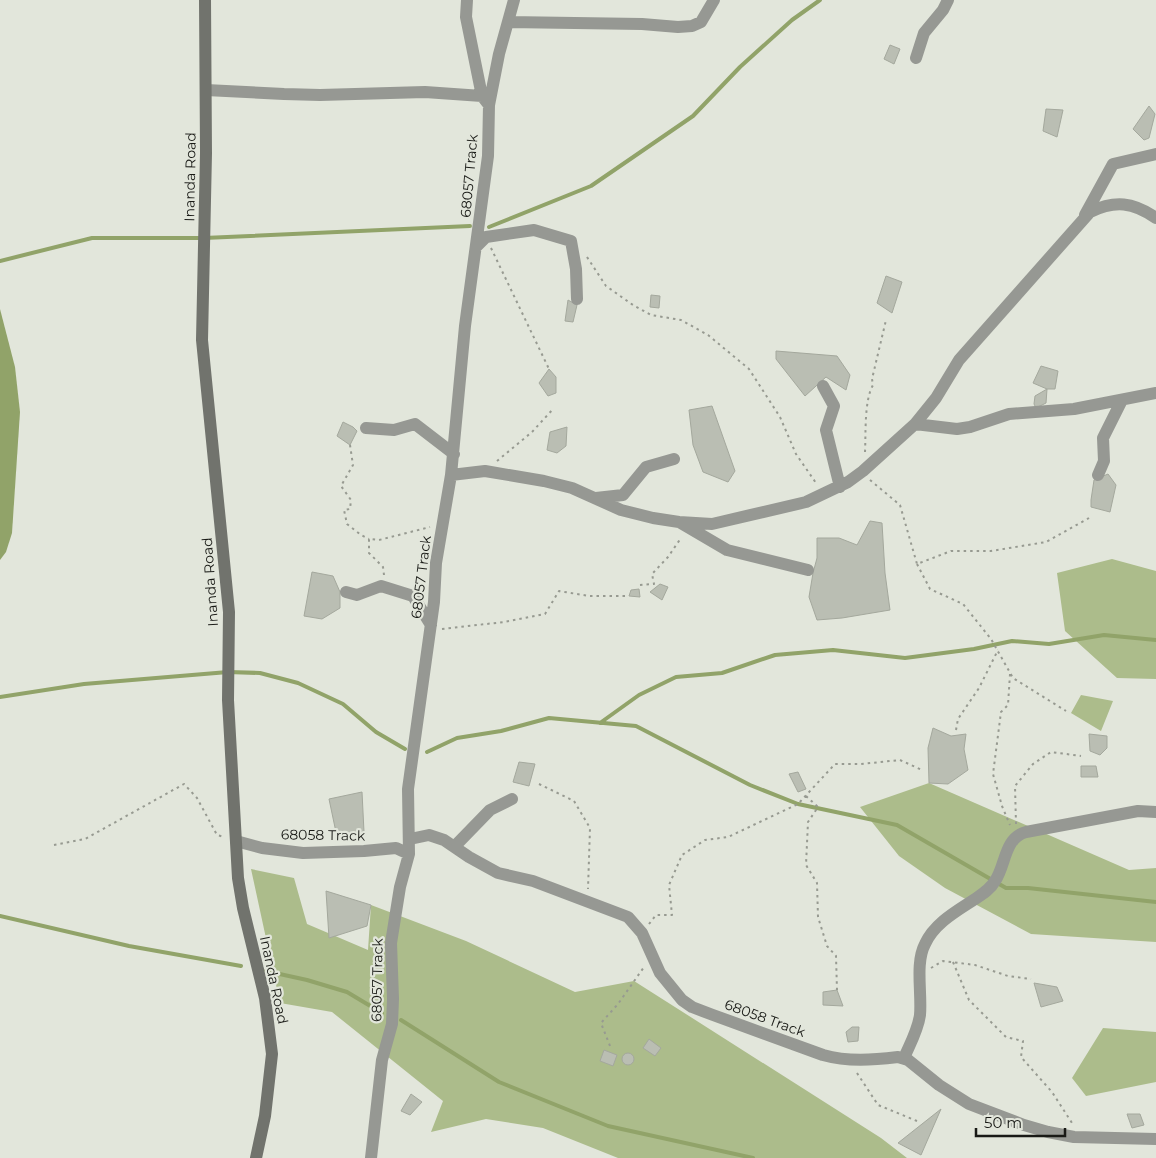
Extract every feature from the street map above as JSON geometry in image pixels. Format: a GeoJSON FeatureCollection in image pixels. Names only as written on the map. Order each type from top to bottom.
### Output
{"type":"FeatureCollection","features":[{"type":"Feature","properties":{"kind":"street","name":"Inanda Road"},"geometry":{"type":"LineString","coordinates":[[205,0],[206,153],[202,340],[228,612],[228,700],[238,878],[243,908],[265,998],[272,1054],[265,1116],[256,1158]]}},
{"type":"Feature","properties":{"kind":"street"},"geometry":{"type":"LineString","coordinates":[[206,90],[302,95],[425,92],[485,101],[466,17],[467,0]]}},
{"type":"Feature","properties":{"kind":"street","name":"68057 Track"},"geometry":{"type":"LineString","coordinates":[[372,1158],[382,1060],[392,1024],[391,943],[400,886],[409,854],[408,789],[430,628],[436,563],[454,454],[465,326],[488,156],[485,101],[514,0]]}},
{"type":"Feature","properties":{"kind":"street"},"geometry":{"type":"LineString","coordinates":[[508,22],[692,26],[701,22],[714,0]]}},
{"type":"Feature","properties":{"kind":"street"},"geometry":{"type":"LineString","coordinates":[[916,58],[924,33],[948,0]]}},
{"type":"Feature","properties":{"kind":"street"},"geometry":{"type":"LineString","coordinates":[[451,475],[485,471],[572,488],[621,510],[683,525],[712,524],[806,502],[840,487],[863,471],[915,424],[936,398],[959,360],[1085,216],[1113,164],[1156,154]]}},
{"type":"Feature","properties":{"kind":"street"},"geometry":{"type":"LineString","coordinates":[[1085,216],[1102,206],[1115,203],[1127,204],[1156,218]]}},
{"type":"Feature","properties":{"kind":"street"},"geometry":{"type":"LineString","coordinates":[[476,247],[486,237],[534,230],[571,241],[576,269],[577,299]]}},
{"type":"Feature","properties":{"kind":"street"},"geometry":{"type":"LineString","coordinates":[[823,386],[834,406],[826,430],[840,487]]}},
{"type":"Feature","properties":{"kind":"street"},"geometry":{"type":"LineString","coordinates":[[915,424],[957,429],[970,427],[1009,414],[1074,409],[1156,393]]}},
{"type":"Feature","properties":{"kind":"street"},"geometry":{"type":"LineString","coordinates":[[1098,475],[1104,462],[1103,438],[1122,400]]}},
{"type":"Feature","properties":{"kind":"street"},"geometry":{"type":"LineString","coordinates":[[366,428],[394,430],[416,424],[454,454]]}},
{"type":"Feature","properties":{"kind":"street"},"geometry":{"type":"LineString","coordinates":[[596,498],[623,495],[646,467],[674,459]]}},
{"type":"Feature","properties":{"kind":"street"},"geometry":{"type":"LineString","coordinates":[[683,525],[727,550],[808,570]]}},
{"type":"Feature","properties":{"kind":"street"},"geometry":{"type":"LineString","coordinates":[[346,592],[357,595],[381,586],[413,596],[430,628]]}},
{"type":"Feature","properties":{"kind":"street"},"geometry":{"type":"LineString","coordinates":[[455,846],[490,810],[512,799]]}},
{"type":"Feature","properties":{"kind":"street"},"geometry":{"type":"LineString","coordinates":[[1156,812],[1138,812],[1026,832],[1015,837],[1008,850],[1000,875],[991,887],[950,915],[930,935],[921,954],[920,1015],[917,1028],[904,1058],[916,1065],[938,1085],[969,1104],[1048,1132],[1082,1137],[1156,1139]]}},
{"type":"Feature","properties":{"kind":"street","name":"68058 Track"},"geometry":{"type":"LineString","coordinates":[[410,839],[429,835],[444,840],[498,873],[533,881],[628,918],[642,933],[660,973],[682,1000],[692,1007],[823,1056],[850,1060],[904,1058]]}},
{"type":"Feature","properties":{"kind":"street","name":"68058 Track"},"geometry":{"type":"LineString","coordinates":[[236,841],[262,848],[303,853],[396,848],[409,854]]}},
{"type":"Feature","properties":{"kind":"path"},"geometry":{"type":"LineString","coordinates":[[486,237],[549,369]]}},
{"type":"Feature","properties":{"kind":"path"},"geometry":{"type":"LineString","coordinates":[[571,241],[590,261],[606,286],[651,315],[681,320],[708,334],[749,369],[780,417],[796,454],[824,494]]}},
{"type":"Feature","properties":{"kind":"path"},"geometry":{"type":"LineString","coordinates":[[886,320],[877,351],[872,379],[874,385],[870,390],[863,471],[873,484],[900,505],[917,564],[930,590],[963,604],[992,638],[1013,678],[1066,711]]}},
{"type":"Feature","properties":{"kind":"path"},"geometry":{"type":"LineString","coordinates":[[485,471],[532,432],[554,408]]}},
{"type":"Feature","properties":{"kind":"path"},"geometry":{"type":"LineString","coordinates":[[350,445],[352,465],[341,486],[351,500],[350,509],[344,510],[347,524],[361,535],[369,539],[379,540],[425,530],[444,521]]}},
{"type":"Feature","properties":{"kind":"path"},"geometry":{"type":"LineString","coordinates":[[917,564],[951,551],[991,551],[1046,542],[1089,518]]}},
{"type":"Feature","properties":{"kind":"path"},"geometry":{"type":"LineString","coordinates":[[640,585],[654,584],[652,574],[668,557],[683,525]]}},
{"type":"Feature","properties":{"kind":"path"},"geometry":{"type":"LineString","coordinates":[[369,539],[369,554],[383,567],[385,587]]}},
{"type":"Feature","properties":{"kind":"path"},"geometry":{"type":"LineString","coordinates":[[430,628],[504,622],[545,614],[559,591],[589,596],[629,596]]}},
{"type":"Feature","properties":{"kind":"path"},"geometry":{"type":"LineString","coordinates":[[956,730],[958,719],[979,688],[998,650]]}},
{"type":"Feature","properties":{"kind":"path"},"geometry":{"type":"LineString","coordinates":[[1010,671],[1008,704],[1001,712],[993,774],[1002,806],[1015,837]]}},
{"type":"Feature","properties":{"kind":"path"},"geometry":{"type":"LineString","coordinates":[[1015,837],[1015,786],[1033,764],[1051,752],[1081,756]]}},
{"type":"Feature","properties":{"kind":"path"},"geometry":{"type":"LineString","coordinates":[[642,933],[656,915],[672,915],[669,885],[682,855],[705,840],[728,837],[798,804],[835,764],[861,764],[900,760],[922,770]]}},
{"type":"Feature","properties":{"kind":"path"},"geometry":{"type":"LineString","coordinates":[[54,845],[86,840],[184,784],[197,798],[217,835],[236,841]]}},
{"type":"Feature","properties":{"kind":"path"},"geometry":{"type":"LineString","coordinates":[[539,784],[574,801],[590,828],[588,902]]}},
{"type":"Feature","properties":{"kind":"path"},"geometry":{"type":"LineString","coordinates":[[806,796],[818,807],[808,822],[806,865],[816,883],[818,917],[827,946],[836,956],[837,990]]}},
{"type":"Feature","properties":{"kind":"path"},"geometry":{"type":"LineString","coordinates":[[610,1046],[602,1023],[618,1004],[652,955]]}},
{"type":"Feature","properties":{"kind":"path"},"geometry":{"type":"LineString","coordinates":[[920,974],[943,961],[975,965],[1008,976],[1031,979]]}},
{"type":"Feature","properties":{"kind":"path"},"geometry":{"type":"LineString","coordinates":[[953,962],[969,1000],[1006,1038],[1023,1041],[1020,1057],[1052,1092],[1082,1137]]}},
{"type":"Feature","properties":{"kind":"path"},"geometry":{"type":"LineString","coordinates":[[850,1060],[878,1105],[917,1121]]}},
{"type":"Feature","properties":{"kind":"shaded area"},"geometry":{"type":"Polygon","coordinates":[[[0,309],[15,367],[20,412],[12,533],[6,552],[0,560],[0,309]]]}},
{"type":"Feature","properties":{"kind":"shaded area"},"geometry":{"type":"Polygon","coordinates":[[[1112,559],[1156,571],[1156,679],[1117,678],[1065,631],[1057,573],[1112,559]]]}},
{"type":"Feature","properties":{"kind":"shaded area"},"geometry":{"type":"Polygon","coordinates":[[[1081,695],[1113,701],[1101,731],[1071,713],[1081,695]]]}},
{"type":"Feature","properties":{"kind":"shaded area"},"geometry":{"type":"Polygon","coordinates":[[[929,783],[1129,870],[1156,868],[1156,942],[1031,934],[945,888],[899,856],[860,807],[929,783]]]}},
{"type":"Feature","properties":{"kind":"shaded area"},"geometry":{"type":"Polygon","coordinates":[[[251,869],[294,878],[307,924],[368,950],[371,905],[466,941],[575,992],[634,981],[881,1138],[907,1158],[618,1158],[543,1128],[486,1119],[431,1132],[443,1101],[332,1012],[280,1003],[251,869]]]}},
{"type":"Feature","properties":{"kind":"shaded area"},"geometry":{"type":"Polygon","coordinates":[[[1103,1028],[1156,1032],[1156,1082],[1086,1096],[1072,1078],[1103,1028]]]}},
{"type":"Feature","properties":{"kind":"building"},"geometry":{"type":"Polygon","coordinates":[[[890,45],[900,49],[894,64],[884,59],[890,45]]]}},
{"type":"Feature","properties":{"kind":"building"},"geometry":{"type":"Polygon","coordinates":[[[1149,106],[1155,114],[1149,138],[1144,140],[1133,129],[1149,106]]]}},
{"type":"Feature","properties":{"kind":"building"},"geometry":{"type":"Polygon","coordinates":[[[1046,109],[1063,110],[1057,137],[1043,131],[1046,109]]]}},
{"type":"Feature","properties":{"kind":"building"},"geometry":{"type":"Polygon","coordinates":[[[886,276],[902,282],[892,313],[877,303],[886,276]]]}},
{"type":"Feature","properties":{"kind":"building"},"geometry":{"type":"Polygon","coordinates":[[[651,295],[660,296],[659,308],[650,307],[651,295]]]}},
{"type":"Feature","properties":{"kind":"building"},"geometry":{"type":"Polygon","coordinates":[[[568,300],[577,305],[573,322],[565,321],[568,300]]]}},
{"type":"Feature","properties":{"kind":"building"},"geometry":{"type":"Polygon","coordinates":[[[776,351],[837,356],[850,375],[846,390],[826,377],[805,396],[776,359],[776,351]]]}},
{"type":"Feature","properties":{"kind":"building"},"geometry":{"type":"Polygon","coordinates":[[[1041,366],[1058,371],[1055,389],[1047,389],[1033,383],[1041,366]]]}},
{"type":"Feature","properties":{"kind":"building"},"geometry":{"type":"Polygon","coordinates":[[[549,369],[556,377],[556,393],[548,396],[539,383],[549,369]]]}},
{"type":"Feature","properties":{"kind":"building"},"geometry":{"type":"Polygon","coordinates":[[[1047,389],[1046,403],[1036,408],[1034,404],[1035,396],[1047,389]]]}},
{"type":"Feature","properties":{"kind":"building"},"geometry":{"type":"Polygon","coordinates":[[[712,406],[735,471],[728,482],[703,472],[693,445],[689,410],[712,406]]]}},
{"type":"Feature","properties":{"kind":"building"},"geometry":{"type":"Polygon","coordinates":[[[343,422],[357,431],[350,445],[337,436],[343,422]]]}},
{"type":"Feature","properties":{"kind":"building"},"geometry":{"type":"Polygon","coordinates":[[[567,427],[566,446],[557,453],[547,450],[550,432],[567,427]]]}},
{"type":"Feature","properties":{"kind":"building"},"geometry":{"type":"Polygon","coordinates":[[[1108,474],[1116,485],[1110,512],[1091,507],[1094,480],[1108,474]]]}},
{"type":"Feature","properties":{"kind":"building"},"geometry":{"type":"Polygon","coordinates":[[[870,521],[882,523],[885,573],[890,610],[817,620],[809,597],[817,558],[817,538],[839,538],[857,545],[870,521]]]}},
{"type":"Feature","properties":{"kind":"building"},"geometry":{"type":"Polygon","coordinates":[[[312,572],[333,576],[340,592],[340,608],[322,619],[304,616],[312,572]]]}},
{"type":"Feature","properties":{"kind":"building"},"geometry":{"type":"Polygon","coordinates":[[[660,584],[668,587],[662,600],[650,592],[660,584]]]}},
{"type":"Feature","properties":{"kind":"building"},"geometry":{"type":"Polygon","coordinates":[[[639,589],[640,597],[629,596],[631,590],[639,589]]]}},
{"type":"Feature","properties":{"kind":"building"},"geometry":{"type":"Polygon","coordinates":[[[933,728],[951,736],[966,734],[964,749],[968,770],[948,784],[929,783],[928,748],[933,728]]]}},
{"type":"Feature","properties":{"kind":"building"},"geometry":{"type":"Polygon","coordinates":[[[1089,734],[1107,736],[1107,748],[1100,755],[1090,751],[1089,734]]]}},
{"type":"Feature","properties":{"kind":"building"},"geometry":{"type":"Polygon","coordinates":[[[519,762],[535,764],[529,786],[513,782],[519,762]]]}},
{"type":"Feature","properties":{"kind":"building"},"geometry":{"type":"Polygon","coordinates":[[[1081,766],[1096,766],[1098,777],[1081,777],[1081,766]]]}},
{"type":"Feature","properties":{"kind":"building"},"geometry":{"type":"Polygon","coordinates":[[[798,772],[806,789],[798,792],[789,774],[798,772]]]}},
{"type":"Feature","properties":{"kind":"building"},"geometry":{"type":"Polygon","coordinates":[[[362,792],[364,832],[337,837],[329,799],[362,792]]]}},
{"type":"Feature","properties":{"kind":"building"},"geometry":{"type":"Polygon","coordinates":[[[326,891],[371,905],[367,926],[329,938],[326,891]]]}},
{"type":"Feature","properties":{"kind":"building"},"geometry":{"type":"Polygon","coordinates":[[[1034,983],[1057,987],[1063,1001],[1041,1007],[1034,983]]]}},
{"type":"Feature","properties":{"kind":"building"},"geometry":{"type":"Polygon","coordinates":[[[837,990],[843,1006],[823,1005],[823,992],[837,990]]]}},
{"type":"Feature","properties":{"kind":"building"},"geometry":{"type":"Polygon","coordinates":[[[852,1027],[859,1027],[858,1041],[848,1042],[846,1032],[852,1027]]]}},
{"type":"Feature","properties":{"kind":"building"},"geometry":{"type":"Polygon","coordinates":[[[649,1039],[661,1048],[655,1056],[643,1048],[649,1039]]]}},
{"type":"Feature","properties":{"kind":"building"},"geometry":{"type":"Polygon","coordinates":[[[604,1050],[617,1055],[613,1066],[600,1061],[604,1050]]]}},
{"type":"Feature","properties":{"kind":"building"},"geometry":{"type":"Polygon","coordinates":[[[626,1053],[630,1053],[634,1059],[630,1065],[626,1065],[622,1061],[622,1057],[626,1053]]]}},
{"type":"Feature","properties":{"kind":"building"},"geometry":{"type":"Polygon","coordinates":[[[411,1094],[422,1102],[410,1115],[401,1111],[411,1094]]]}},
{"type":"Feature","properties":{"kind":"building"},"geometry":{"type":"Polygon","coordinates":[[[941,1109],[921,1155],[898,1143],[941,1109]]]}},
{"type":"Feature","properties":{"kind":"building"},"geometry":{"type":"Polygon","coordinates":[[[1127,1114],[1140,1114],[1144,1125],[1132,1128],[1127,1114]]]}},
{"type":"Feature","properties":{"kind":"waterway"},"geometry":{"type":"LineString","coordinates":[[489,227],[591,186],[693,116],[740,67],[792,20],[820,0]]}},
{"type":"Feature","properties":{"kind":"waterway"},"geometry":{"type":"LineString","coordinates":[[0,261],[92,238],[204,238],[470,226]]}},
{"type":"Feature","properties":{"kind":"waterway"},"geometry":{"type":"LineString","coordinates":[[600,723],[639,695],[676,677],[722,673],[775,655],[833,650],[905,658],[974,649],[1012,641],[1049,644],[1104,635],[1156,640]]}},
{"type":"Feature","properties":{"kind":"waterway"},"geometry":{"type":"LineString","coordinates":[[0,697],[84,684],[228,672],[260,673],[298,683],[343,704],[376,732],[405,749]]}},
{"type":"Feature","properties":{"kind":"waterway"},"geometry":{"type":"LineString","coordinates":[[427,752],[457,738],[501,731],[549,718],[636,726],[750,785],[798,804],[897,825],[1006,888],[1028,888],[1156,902]]}},
{"type":"Feature","properties":{"kind":"waterway"},"geometry":{"type":"LineString","coordinates":[[0,916],[129,946],[241,966]]}},
{"type":"Feature","properties":{"kind":"waterway"},"geometry":{"type":"LineString","coordinates":[[266,971],[307,980],[347,992],[382,1013]]}},
{"type":"Feature","properties":{"kind":"waterway"},"geometry":{"type":"LineString","coordinates":[[401,1020],[499,1082],[608,1126],[753,1158]]}}]}
